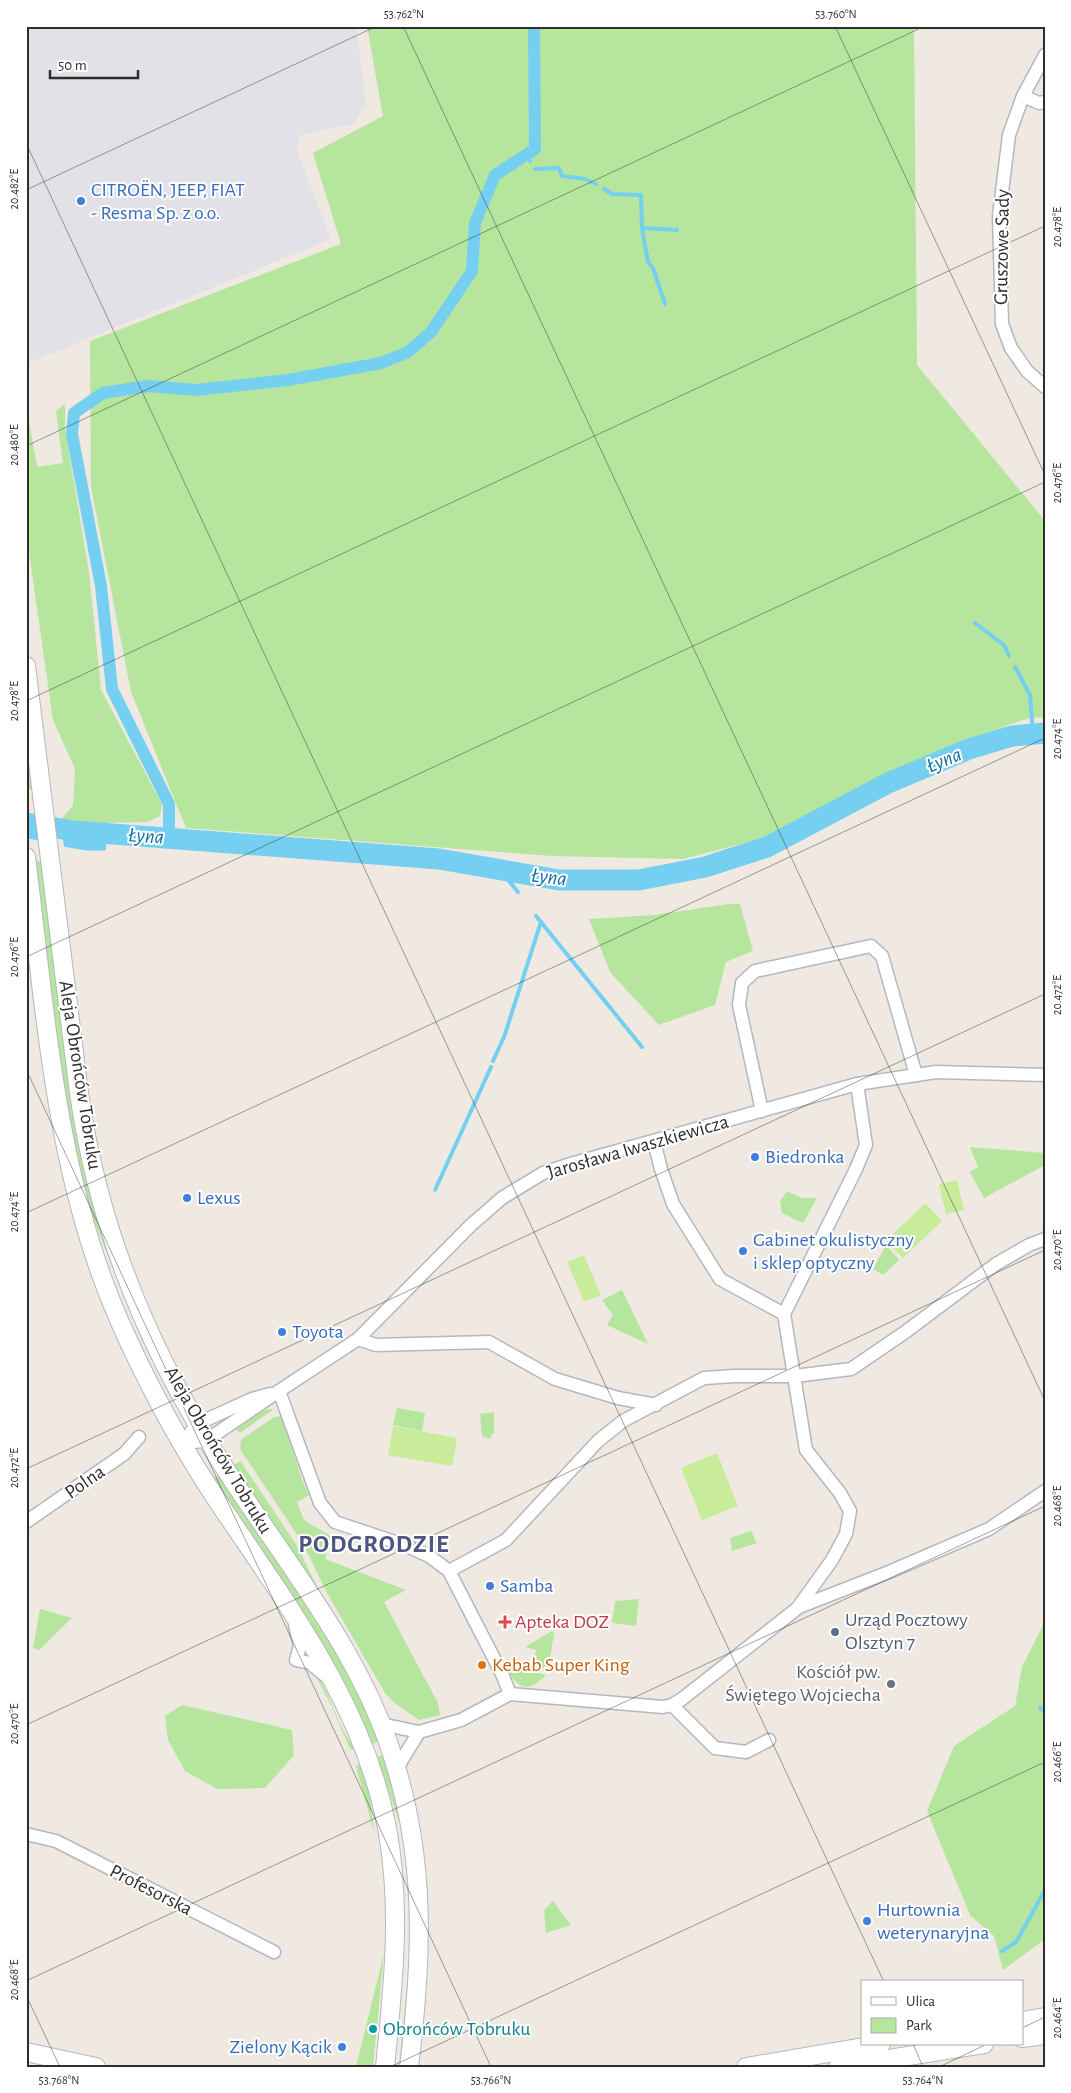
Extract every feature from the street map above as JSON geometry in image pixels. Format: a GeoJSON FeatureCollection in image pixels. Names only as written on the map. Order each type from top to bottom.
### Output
{"type":"FeatureCollection","features":[{"type":"Feature","properties":{"kind":"main road","name":"Aleja Obrońców Tobruku"},"geometry":{"type":"LineString","coordinates":[[26,666],[79,1093],[93,1169],[112,1235],[142,1314],[172,1379],[207,1440],[326,1621],[361,1681],[381,1724],[410,1818],[418,1872],[420,1954],[409,2067]]}},
{"type":"Feature","properties":{"kind":"main road","name":"Aleja Obrońców Tobruku"},"geometry":{"type":"LineString","coordinates":[[26,858],[58,1111],[73,1182],[94,1252],[118,1318],[182,1444],[288,1606],[340,1692],[360,1735],[377,1790],[387,1826],[394,1876],[396,1933],[384,2067]]}},
{"type":"Feature","properties":{"kind":"main road"},"geometry":{"type":"LineString","coordinates":[[1024,2021],[1045,2017]]}},
{"type":"Feature","properties":{"kind":"main road"},"geometry":{"type":"LineString","coordinates":[[1024,2038],[1045,2035]]}},
{"type":"Feature","properties":{"kind":"main road"},"geometry":{"type":"LineString","coordinates":[[746,2067],[869,2046]]}},
{"type":"Feature","properties":{"kind":"main road"},"geometry":{"type":"LineString","coordinates":[[838,2067],[971,2046]]}},
{"type":"Feature","properties":{"kind":"main road"},"geometry":{"type":"LineString","coordinates":[[26,2052],[96,2067]]}},
{"type":"Feature","properties":{"kind":"street","name":"Gruszowe Sady"},"geometry":{"type":"LineString","coordinates":[[1045,55],[1023,96],[1009,135],[999,216],[1002,324],[1011,348],[1027,371],[1045,387]]}},
{"type":"Feature","properties":{"kind":"street"},"geometry":{"type":"LineString","coordinates":[[1023,96],[1039,103],[1045,102]]}},
{"type":"Feature","properties":{"kind":"street"},"geometry":{"type":"LineString","coordinates":[[762,1111],[739,1005],[742,983],[755,971],[871,946],[882,956],[916,1075]]}},
{"type":"Feature","properties":{"kind":"street","name":"Jarosława Iwaszkiewicza"},"geometry":{"type":"LineString","coordinates":[[182,1444],[207,1440],[358,1340],[471,1225],[508,1194],[543,1174],[574,1163],[857,1084],[916,1075],[968,1072],[1045,1075]]}},
{"type":"Feature","properties":{"kind":"street"},"geometry":{"type":"LineString","coordinates":[[381,1724],[419,1732],[461,1720],[510,1694],[663,1707],[672,1705],[682,1700],[799,1607],[836,1554],[846,1534],[850,1511],[840,1493],[806,1450],[784,1314],[866,1145],[857,1084]]}},
{"type":"Feature","properties":{"kind":"street","name":"Jarosława Iwaszkiewicza"},"geometry":{"type":"LineString","coordinates":[[654,1142],[673,1204],[720,1279],[784,1314]]}},
{"type":"Feature","properties":{"kind":"street"},"geometry":{"type":"LineString","coordinates":[[449,1571],[506,1540],[598,1440],[623,1421],[704,1378],[795,1376],[851,1369],[904,1333],[996,1264],[1029,1245],[1045,1239]]}},
{"type":"Feature","properties":{"kind":"street"},"geometry":{"type":"LineString","coordinates":[[358,1340],[376,1345],[489,1342],[555,1379],[618,1398],[656,1405]]}},
{"type":"Feature","properties":{"kind":"street"},"geometry":{"type":"LineString","coordinates":[[279,1391],[320,1503],[335,1522],[407,1546],[429,1556],[449,1571],[502,1674],[510,1694]]}},
{"type":"Feature","properties":{"kind":"street","name":"Jarosława Iwaszkiewicza"},"geometry":{"type":"LineString","coordinates":[[182,1444],[197,1424],[252,1399],[279,1391]]}},
{"type":"Feature","properties":{"kind":"street"},"geometry":{"type":"LineString","coordinates":[[618,1398],[623,1421]]}},
{"type":"Feature","properties":{"kind":"street","name":"Polna"},"geometry":{"type":"LineString","coordinates":[[26,1522],[124,1454],[139,1437]]}},
{"type":"Feature","properties":{"kind":"street"},"geometry":{"type":"LineString","coordinates":[[799,1607],[889,1572],[989,1529],[1045,1490]]}},
{"type":"Feature","properties":{"kind":"street"},"geometry":{"type":"LineString","coordinates":[[672,1705],[715,1748],[746,1752],[769,1740]]}},
{"type":"Feature","properties":{"kind":"street"},"geometry":{"type":"LineString","coordinates":[[396,1768],[419,1732]]}},
{"type":"Feature","properties":{"kind":"street","name":"Profesorska"},"geometry":{"type":"LineString","coordinates":[[26,1834],[56,1841],[274,1952]]}},
{"type":"Feature","properties":{"kind":"shaded area"},"geometry":{"type":"Polygon","coordinates":[[[26,26],[356,26],[366,102],[354,124],[300,135],[297,151],[331,239],[26,364],[26,26]]]}},
{"type":"Feature","properties":{"kind":"green space"},"geometry":{"type":"Polygon","coordinates":[[[367,26],[914,26],[917,365],[1045,521],[1045,717],[1029,718],[986,733],[772,836],[683,859],[552,856],[186,828],[131,692],[91,487],[90,341],[341,244],[313,153],[383,116],[367,26]]]}},
{"type":"Feature","properties":{"kind":"green space"},"geometry":{"type":"Polygon","coordinates":[[[26,404],[37,467],[63,463],[56,411],[65,404],[65,428],[89,572],[101,690],[162,804],[160,816],[147,822],[64,824],[63,817],[73,805],[75,769],[53,720],[26,531],[26,404]]]}},
{"type":"Feature","properties":{"kind":"green space"},"geometry":{"type":"Polygon","coordinates":[[[26,727],[34,790],[26,789],[26,727]]]}},
{"type":"Feature","properties":{"kind":"green space"},"geometry":{"type":"Polygon","coordinates":[[[34,860],[43,862],[83,1153],[187,1419],[185,1420],[169,1394],[141,1338],[84,1196],[64,1100],[34,860]]]}},
{"type":"Feature","properties":{"kind":"green space"},"geometry":{"type":"Polygon","coordinates":[[[728,904],[740,904],[753,951],[726,962],[715,1005],[659,1025],[610,972],[589,919],[655,915],[728,904]]]}},
{"type":"Feature","properties":{"kind":"green space"},"geometry":{"type":"Polygon","coordinates":[[[970,1147],[1045,1153],[1045,1165],[984,1198],[970,1172],[978,1167],[970,1147]]]}},
{"type":"Feature","properties":{"kind":"green space"},"geometry":{"type":"Polygon","coordinates":[[[957,1180],[964,1210],[946,1214],[939,1184],[957,1180]]]}},
{"type":"Feature","properties":{"kind":"green space"},"geometry":{"type":"Polygon","coordinates":[[[787,1191],[802,1198],[817,1198],[803,1223],[782,1213],[780,1201],[787,1191]]]}},
{"type":"Feature","properties":{"kind":"green space"},"geometry":{"type":"Polygon","coordinates":[[[925,1203],[942,1221],[903,1258],[886,1241],[925,1203]]]}},
{"type":"Feature","properties":{"kind":"green space"},"geometry":{"type":"Polygon","coordinates":[[[886,1245],[899,1260],[883,1275],[873,1269],[886,1245]]]}},
{"type":"Feature","properties":{"kind":"green space"},"geometry":{"type":"Polygon","coordinates":[[[584,1255],[601,1295],[584,1302],[567,1262],[584,1255]]]}},
{"type":"Feature","properties":{"kind":"green space"},"geometry":{"type":"Polygon","coordinates":[[[622,1290],[648,1344],[607,1325],[613,1315],[602,1300],[622,1290]]]}},
{"type":"Feature","properties":{"kind":"green space"},"geometry":{"type":"Polygon","coordinates":[[[397,1408],[425,1413],[422,1431],[393,1425],[397,1408]]]}},
{"type":"Feature","properties":{"kind":"green space"},"geometry":{"type":"Polygon","coordinates":[[[274,1409],[240,1433],[235,1429],[262,1411],[274,1409]]]}},
{"type":"Feature","properties":{"kind":"green space"},"geometry":{"type":"Polygon","coordinates":[[[494,1412],[494,1432],[490,1439],[482,1436],[480,1414],[494,1412]]]}},
{"type":"Feature","properties":{"kind":"green space"},"geometry":{"type":"Polygon","coordinates":[[[282,1416],[302,1480],[309,1495],[297,1502],[304,1520],[331,1536],[325,1559],[406,1590],[384,1602],[438,1703],[440,1715],[419,1720],[392,1701],[385,1693],[327,1593],[302,1542],[240,1449],[241,1440],[274,1417],[282,1416]]]}},
{"type":"Feature","properties":{"kind":"green space"},"geometry":{"type":"Polygon","coordinates":[[[393,1426],[457,1438],[452,1466],[388,1455],[393,1426]]]}},
{"type":"Feature","properties":{"kind":"green space"},"geometry":{"type":"Polygon","coordinates":[[[717,1453],[738,1506],[702,1520],[681,1468],[717,1453]]]}},
{"type":"Feature","properties":{"kind":"green space"},"geometry":{"type":"Polygon","coordinates":[[[241,1462],[297,1546],[324,1600],[233,1465],[241,1462]]]}},
{"type":"Feature","properties":{"kind":"green space"},"geometry":{"type":"Polygon","coordinates":[[[220,1474],[328,1637],[347,1670],[380,1741],[372,1744],[338,1674],[319,1641],[278,1575],[213,1478],[220,1474]]]}},
{"type":"Feature","properties":{"kind":"green space"},"geometry":{"type":"Polygon","coordinates":[[[751,1531],[757,1543],[732,1551],[730,1538],[751,1531]]]}},
{"type":"Feature","properties":{"kind":"green space"},"geometry":{"type":"Polygon","coordinates":[[[639,1599],[636,1626],[612,1623],[615,1601],[639,1599]]]}},
{"type":"Feature","properties":{"kind":"green space"},"geometry":{"type":"Polygon","coordinates":[[[40,1609],[72,1618],[39,1650],[33,1648],[40,1609]]]}},
{"type":"Feature","properties":{"kind":"green space"},"geometry":{"type":"Polygon","coordinates":[[[1045,1621],[1045,1939],[1003,1970],[994,1936],[970,1915],[927,1811],[954,1746],[1015,1706],[1022,1667],[1045,1621]]]}},
{"type":"Feature","properties":{"kind":"green space"},"geometry":{"type":"Polygon","coordinates":[[[552,1631],[554,1633],[548,1671],[533,1665],[536,1650],[525,1647],[552,1631]]]}},
{"type":"Feature","properties":{"kind":"green space"},"geometry":{"type":"Polygon","coordinates":[[[516,1667],[546,1675],[536,1684],[527,1687],[522,1686],[509,1673],[516,1667]]]}},
{"type":"Feature","properties":{"kind":"green space"},"geometry":{"type":"Polygon","coordinates":[[[313,1671],[320,1680],[344,1731],[357,1749],[352,1750],[349,1747],[331,1705],[313,1671]]]}},
{"type":"Feature","properties":{"kind":"green space"},"geometry":{"type":"Polygon","coordinates":[[[182,1705],[292,1730],[294,1755],[265,1788],[217,1789],[185,1771],[168,1740],[165,1716],[182,1705]]]}},
{"type":"Feature","properties":{"kind":"green space"},"geometry":{"type":"Polygon","coordinates":[[[385,1754],[398,1804],[410,1877],[412,1902],[413,1953],[402,2067],[399,2067],[410,1952],[410,1894],[403,1837],[376,1757],[385,1754]]]}},
{"type":"Feature","properties":{"kind":"green space"},"geometry":{"type":"Polygon","coordinates":[[[362,1762],[370,1796],[374,1832],[356,1766],[362,1762]]]}},
{"type":"Feature","properties":{"kind":"green space"},"geometry":{"type":"Polygon","coordinates":[[[553,1901],[571,1925],[546,1933],[544,1910],[553,1901]]]}},
{"type":"Feature","properties":{"kind":"green space"},"geometry":{"type":"Polygon","coordinates":[[[384,1953],[373,2067],[356,2067],[384,1953]]]}},
{"type":"Feature","properties":{"kind":"water"},"geometry":{"type":"Polygon","coordinates":[[[26,816],[64,824],[106,823],[106,850],[77,849],[26,838],[26,816]]]}},
{"type":"Feature","properties":{"kind":"pier"},"geometry":{"type":"Polygon","coordinates":[[[37,815],[61,820],[64,848],[40,843],[37,815]]]}},
{"type":"Feature","properties":{"kind":"waterway"},"geometry":{"type":"LineString","coordinates":[[169,837],[169,804],[112,689],[101,586],[72,434],[74,413],[103,393],[148,386],[196,390],[288,380],[381,363],[408,352],[431,332],[472,271],[475,223],[495,175],[535,149],[534,26]]}},
{"type":"Feature","properties":{"kind":"waterway"},"geometry":{"type":"LineString","coordinates":[[527,154],[530,161]]}},
{"type":"Feature","properties":{"kind":"waterway"},"geometry":{"type":"LineString","coordinates":[[535,169],[559,168],[562,176],[585,179],[596,184]]}},
{"type":"Feature","properties":{"kind":"waterway"},"geometry":{"type":"LineString","coordinates":[[604,189],[612,194],[641,195],[642,228],[648,262],[653,268],[665,304]]}},
{"type":"Feature","properties":{"kind":"waterway"},"geometry":{"type":"LineString","coordinates":[[642,228],[677,230]]}},
{"type":"Feature","properties":{"kind":"waterway"},"geometry":{"type":"LineString","coordinates":[[975,623],[1004,645],[1009,656]]}},
{"type":"Feature","properties":{"kind":"waterway"},"geometry":{"type":"LineString","coordinates":[[1015,667],[1030,695],[1033,734]]}},
{"type":"Feature","properties":{"kind":"waterway","name":"Łyna"},"geometry":{"type":"LineString","coordinates":[[26,823],[74,831],[439,859],[559,880],[639,880],[705,867],[767,847],[888,783],[969,749],[1012,736],[1045,733]]}},
{"type":"Feature","properties":{"kind":"waterway"},"geometry":{"type":"LineString","coordinates":[[500,870],[518,892]]}},
{"type":"Feature","properties":{"kind":"waterway"},"geometry":{"type":"LineString","coordinates":[[536,916],[642,1047]]}},
{"type":"Feature","properties":{"kind":"waterway"},"geometry":{"type":"LineString","coordinates":[[493,1061],[504,1037],[541,922]]}},
{"type":"Feature","properties":{"kind":"waterway"},"geometry":{"type":"LineString","coordinates":[[435,1190],[491,1067]]}},
{"type":"Feature","properties":{"kind":"waterway"},"geometry":{"type":"LineString","coordinates":[[1040,1708],[1045,1711]]}},
{"type":"Feature","properties":{"kind":"waterway"},"geometry":{"type":"LineString","coordinates":[[1002,1951],[1016,1942],[1045,1890]]}},
{"type":"Feature","properties":{"kind":"place","name":"CITROËN, JEEP, FIAT - Resma Sp. z o.o."},"geometry":{"type":"Point","coordinates":[81,201]}},
{"type":"Feature","properties":{"kind":"place","name":"Biedronka"},"geometry":{"type":"Point","coordinates":[755,1157]}},
{"type":"Feature","properties":{"kind":"place","name":"Lexus"},"geometry":{"type":"Point","coordinates":[187,1198]}},
{"type":"Feature","properties":{"kind":"place","name":"Gabinet okulistyczny i sklep optyczny"},"geometry":{"type":"Point","coordinates":[743,1251]}},
{"type":"Feature","properties":{"kind":"place","name":"Toyota"},"geometry":{"type":"Point","coordinates":[282,1332]}},
{"type":"Feature","properties":{"kind":"place","name":"Samba"},"geometry":{"type":"Point","coordinates":[490,1586]}},
{"type":"Feature","properties":{"kind":"place","name":"Apteka DOZ"},"geometry":{"type":"Point","coordinates":[505,1622]}},
{"type":"Feature","properties":{"kind":"place","name":"Urząd Pocztowy Olsztyn 7"},"geometry":{"type":"Point","coordinates":[835,1632]}},
{"type":"Feature","properties":{"kind":"place","name":"Kebab Super King"},"geometry":{"type":"Point","coordinates":[482,1665]}},
{"type":"Feature","properties":{"kind":"place","name":"Kościół pw. Świętego Wojciecha"},"geometry":{"type":"Point","coordinates":[891,1684]}},
{"type":"Feature","properties":{"kind":"place","name":"Hurtownia weterynaryjna"},"geometry":{"type":"Point","coordinates":[867,1921]}},
{"type":"Feature","properties":{"kind":"place","name":"Obrońców Tobruku"},"geometry":{"type":"Point","coordinates":[373,2029]}},
{"type":"Feature","properties":{"kind":"place","name":"Zielony Kącik"},"geometry":{"type":"Point","coordinates":[342,2047]}},
{"type":"Feature","properties":{"kind":"district","name":"PODGRODZIE"},"geometry":{"type":"Point","coordinates":[374,1544]}}]}
